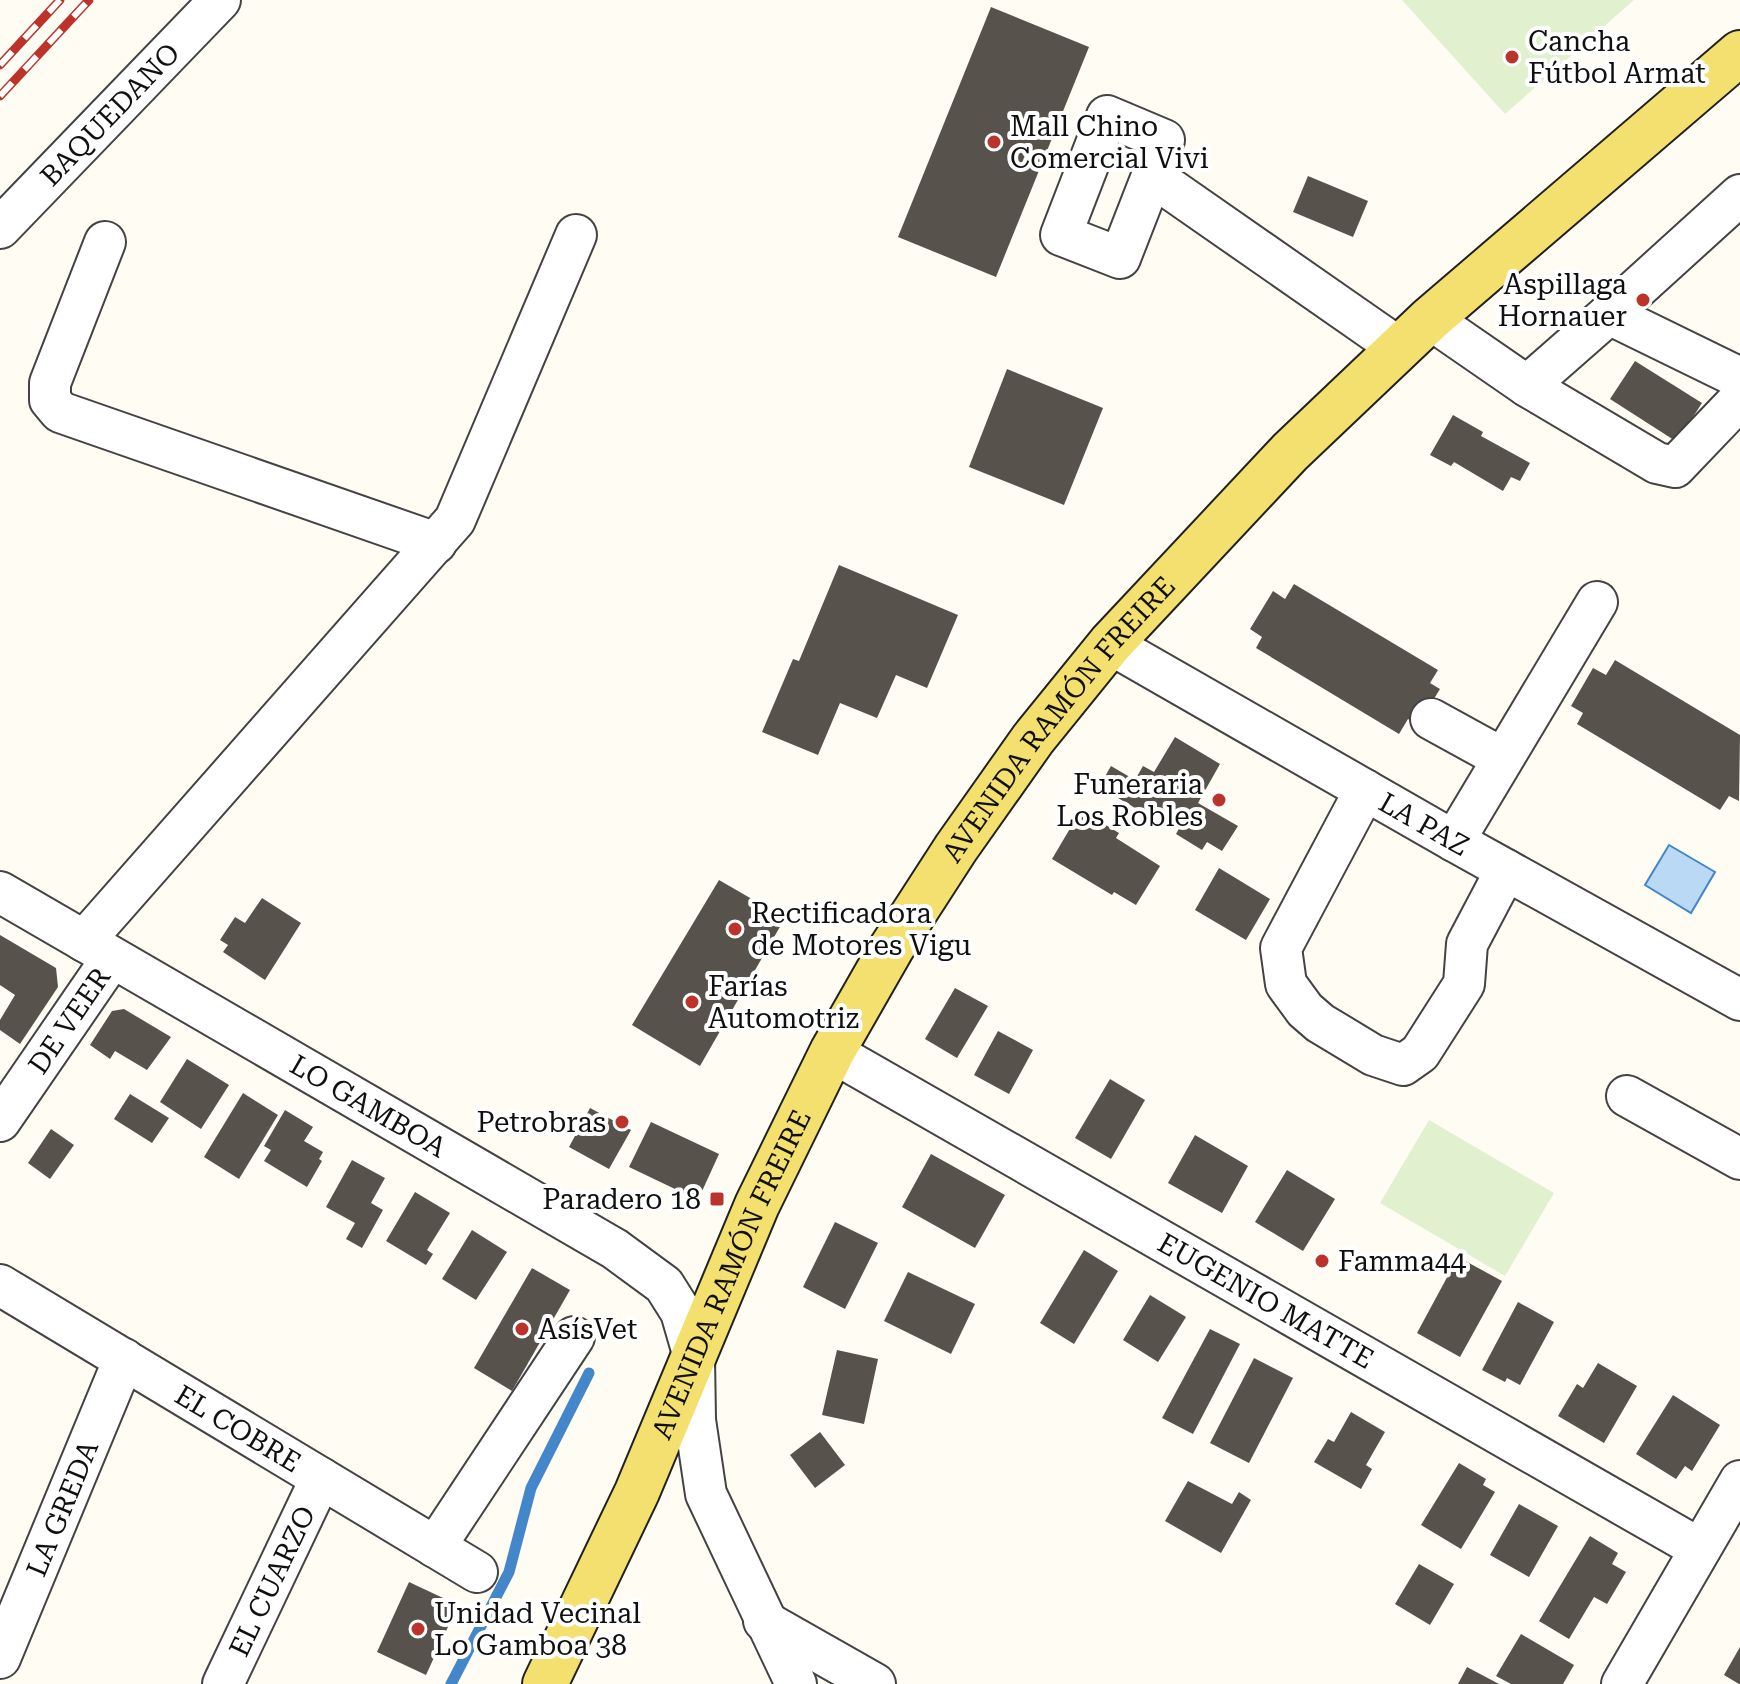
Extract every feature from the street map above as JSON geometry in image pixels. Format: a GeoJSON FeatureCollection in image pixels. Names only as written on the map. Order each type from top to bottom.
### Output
{"type":"FeatureCollection","features":[{"type":"Feature","properties":{"kind":"main road","name":"AVENIDA RAMÓN FREIRE"},"geometry":{"type":"LineString","coordinates":[[545,1684],[637,1492],[757,1205],[832,1052],[892,947],[956,848],[1033,739],[1110,644],[1290,452],[1430,319],[1740,53]]}},
{"type":"Feature","properties":{"kind":"street","name":"BAQUEDANO"},"geometry":{"type":"LineString","coordinates":[[0,228],[220,0]]}},
{"type":"Feature","properties":{"kind":"street"},"geometry":{"type":"LineString","coordinates":[[1152,176],[1399,348]]}},
{"type":"Feature","properties":{"kind":"street"},"geometry":{"type":"LineString","coordinates":[[1527,386],[1740,195]]}},
{"type":"Feature","properties":{"kind":"street","name":"DE VEER"},"geometry":{"type":"LineString","coordinates":[[0,1121],[98,949],[455,520],[576,235]]}},
{"type":"Feature","properties":{"kind":"street"},"geometry":{"type":"LineString","coordinates":[[105,242],[50,383],[50,400],[60,412],[436,543]]}},
{"type":"Feature","properties":{"kind":"street"},"geometry":{"type":"LineString","coordinates":[[1609,314],[1740,378]]}},
{"type":"Feature","properties":{"kind":"street"},"geometry":{"type":"LineString","coordinates":[[1430,319],[1527,386],[1657,463],[1675,467],[1740,399]]}},
{"type":"Feature","properties":{"kind":"street"},"geometry":{"type":"LineString","coordinates":[[1454,841],[1597,602]]}},
{"type":"Feature","properties":{"kind":"street","name":"LA PAZ"},"geometry":{"type":"LineString","coordinates":[[1110,644],[1740,1000]]}},
{"type":"Feature","properties":{"kind":"street"},"geometry":{"type":"LineString","coordinates":[[1431,719],[1502,758]]}},
{"type":"Feature","properties":{"kind":"street"},"geometry":{"type":"LineString","coordinates":[[1365,790],[1281,948],[1286,984],[1305,1010],[1320,1023],[1373,1055],[1403,1065],[1420,1053],[1464,984],[1467,944],[1506,870]]}},
{"type":"Feature","properties":{"kind":"street","name":"LO GAMBOA"},"geometry":{"type":"LineString","coordinates":[[0,892],[615,1249],[664,1285],[681,1312],[694,1357],[695,1420],[706,1494],[796,1684]]}},
{"type":"Feature","properties":{"kind":"street","name":"EUGENIO MATTE"},"geometry":{"type":"LineString","coordinates":[[832,1052],[1700,1549]]}},
{"type":"Feature","properties":{"kind":"street"},"geometry":{"type":"LineString","coordinates":[[1627,1096],[1740,1159]]}},
{"type":"Feature","properties":{"kind":"street","name":"EL COBRE"},"geometry":{"type":"LineString","coordinates":[[0,1285],[477,1572]]}},
{"type":"Feature","properties":{"kind":"street"},"geometry":{"type":"LineString","coordinates":[[435,1547],[574,1337]]}},
{"type":"Feature","properties":{"kind":"street","name":"LA GREDA"},"geometry":{"type":"LineString","coordinates":[[0,1658],[124,1359]]}},
{"type":"Feature","properties":{"kind":"street","name":"EL CUARZO"},"geometry":{"type":"LineString","coordinates":[[223,1684],[321,1478]]}},
{"type":"Feature","properties":{"kind":"street"},"geometry":{"type":"LineString","coordinates":[[1622,1684],[1740,1481]]}},
{"type":"Feature","properties":{"kind":"street"},"geometry":{"type":"LineString","coordinates":[[764,1621],[875,1684]]}},
{"type":"Feature","properties":{"kind":"green space","name":"Cancha Fútbol Armat"},"geometry":{"type":"Polygon","coordinates":[[[1402,0],[1634,0],[1505,114],[1402,0]]]}},
{"type":"Feature","properties":{"kind":"green space"},"geometry":{"type":"Polygon","coordinates":[[[1429,1120],[1554,1193],[1505,1276],[1380,1203],[1429,1120]]]}},
{"type":"Feature","properties":{"kind":"water"},"geometry":{"type":"Polygon","coordinates":[[[1669,845],[1715,872],[1691,913],[1645,885],[1669,845]]]}},
{"type":"Feature","properties":{"kind":"building","name":"Mall Chino Comercial Vivi"},"geometry":{"type":"Polygon","coordinates":[[[991,7],[1089,47],[996,277],[898,237],[991,7]]]}},
{"type":"Feature","properties":{"kind":"building"},"geometry":{"type":"Polygon","coordinates":[[[1308,176],[1368,201],[1353,237],[1293,212],[1308,176]]]}},
{"type":"Feature","properties":{"kind":"building"},"geometry":{"type":"Polygon","coordinates":[[[1635,361],[1702,403],[1677,442],[1610,399],[1635,361]]]}},
{"type":"Feature","properties":{"kind":"building"},"geometry":{"type":"Polygon","coordinates":[[[1007,369],[1103,408],[1064,505],[969,467],[1007,369]]]}},
{"type":"Feature","properties":{"kind":"building"},"geometry":{"type":"Polygon","coordinates":[[[1453,415],[1483,432],[1481,436],[1530,463],[1520,481],[1511,477],[1503,491],[1454,462],[1451,466],[1430,455],[1453,415]]]}},
{"type":"Feature","properties":{"kind":"building"},"geometry":{"type":"Polygon","coordinates":[[[839,565],[958,615],[927,688],[896,675],[877,718],[840,703],[818,755],[762,732],[793,659],[799,661],[839,565]]]}},
{"type":"Feature","properties":{"kind":"building"},"geometry":{"type":"Polygon","coordinates":[[[1294,584],[1438,670],[1430,683],[1440,689],[1418,725],[1408,719],[1399,734],[1256,648],[1262,637],[1250,629],[1273,591],[1285,599],[1294,584]]]}},
{"type":"Feature","properties":{"kind":"building"},"geometry":{"type":"Polygon","coordinates":[[[1615,660],[1740,735],[1739,801],[1729,796],[1720,810],[1577,724],[1583,713],[1571,706],[1593,668],[1606,675],[1615,660]]]}},
{"type":"Feature","properties":{"kind":"building"},"geometry":{"type":"Polygon","coordinates":[[[1175,737],[1220,764],[1198,803],[1238,826],[1222,851],[1207,842],[1202,850],[1176,834],[1181,825],[1158,812],[1154,819],[1099,787],[1111,766],[1135,780],[1143,766],[1154,772],[1175,737]]]}},
{"type":"Feature","properties":{"kind":"building"},"geometry":{"type":"Polygon","coordinates":[[[1081,810],[1119,833],[1116,838],[1160,866],[1136,905],[1114,892],[1112,895],[1052,859],[1081,810]]]}},
{"type":"Feature","properties":{"kind":"building"},"geometry":{"type":"Polygon","coordinates":[[[1219,868],[1270,899],[1246,940],[1195,910],[1219,868]]]}},
{"type":"Feature","properties":{"kind":"building"},"geometry":{"type":"Polygon","coordinates":[[[719,880],[785,918],[700,1066],[632,1025],[719,880]]]}},
{"type":"Feature","properties":{"kind":"building"},"geometry":{"type":"Polygon","coordinates":[[[262,898],[301,923],[265,980],[223,952],[228,945],[220,940],[235,917],[245,923],[262,898]]]}},
{"type":"Feature","properties":{"kind":"building"},"geometry":{"type":"Polygon","coordinates":[[[0,935],[56,968],[58,987],[20,1044],[0,1030],[0,1020],[15,995],[0,985],[0,935]]]}},
{"type":"Feature","properties":{"kind":"building"},"geometry":{"type":"Polygon","coordinates":[[[955,988],[988,1006],[957,1058],[925,1039],[955,988]]]}},
{"type":"Feature","properties":{"kind":"building"},"geometry":{"type":"Polygon","coordinates":[[[124,1009],[171,1037],[147,1070],[115,1051],[110,1059],[90,1045],[112,1011],[124,1009]]]}},
{"type":"Feature","properties":{"kind":"building"},"geometry":{"type":"Polygon","coordinates":[[[998,1031],[1033,1050],[1009,1094],[974,1075],[998,1031]]]}},
{"type":"Feature","properties":{"kind":"building"},"geometry":{"type":"Polygon","coordinates":[[[187,1059],[229,1085],[201,1129],[160,1102],[187,1059]]]}},
{"type":"Feature","properties":{"kind":"building"},"geometry":{"type":"Polygon","coordinates":[[[1110,1079],[1145,1100],[1111,1159],[1075,1138],[1110,1079]]]}},
{"type":"Feature","properties":{"kind":"building"},"geometry":{"type":"Polygon","coordinates":[[[243,1093],[278,1115],[239,1179],[204,1157],[243,1093]]]}},
{"type":"Feature","properties":{"kind":"building"},"geometry":{"type":"Polygon","coordinates":[[[130,1094],[169,1118],[152,1143],[114,1119],[130,1094]]]}},
{"type":"Feature","properties":{"kind":"building"},"geometry":{"type":"Polygon","coordinates":[[[590,1108],[631,1130],[609,1169],[569,1147],[590,1108]]]}},
{"type":"Feature","properties":{"kind":"building"},"geometry":{"type":"Polygon","coordinates":[[[285,1110],[313,1127],[304,1141],[323,1152],[319,1159],[322,1161],[307,1187],[264,1161],[271,1150],[264,1146],[285,1110]]]}},
{"type":"Feature","properties":{"kind":"building"},"geometry":{"type":"Polygon","coordinates":[[[651,1122],[719,1154],[698,1200],[629,1167],[651,1122]]]}},
{"type":"Feature","properties":{"kind":"building"},"geometry":{"type":"Polygon","coordinates":[[[51,1129],[74,1145],[50,1179],[28,1163],[51,1129]]]}},
{"type":"Feature","properties":{"kind":"building"},"geometry":{"type":"Polygon","coordinates":[[[1195,1135],[1248,1166],[1222,1213],[1168,1183],[1195,1135]]]}},
{"type":"Feature","properties":{"kind":"building"},"geometry":{"type":"Polygon","coordinates":[[[931,1154],[1005,1195],[975,1248],[902,1207],[931,1154]]]}},
{"type":"Feature","properties":{"kind":"building"},"geometry":{"type":"Polygon","coordinates":[[[352,1160],[385,1178],[371,1203],[383,1210],[362,1248],[346,1239],[355,1223],[326,1207],[352,1160]]]}},
{"type":"Feature","properties":{"kind":"building"},"geometry":{"type":"Polygon","coordinates":[[[1287,1170],[1335,1199],[1303,1251],[1255,1222],[1287,1170]]]}},
{"type":"Feature","properties":{"kind":"building"},"geometry":{"type":"Polygon","coordinates":[[[415,1192],[450,1213],[427,1250],[433,1254],[426,1265],[386,1241],[415,1192]]]}},
{"type":"Feature","properties":{"kind":"building"},"geometry":{"type":"Polygon","coordinates":[[[835,1222],[878,1243],[845,1309],[803,1287],[835,1222]]]}},
{"type":"Feature","properties":{"kind":"building"},"geometry":{"type":"Polygon","coordinates":[[[472,1230],[507,1252],[476,1300],[442,1279],[472,1230]]]}},
{"type":"Feature","properties":{"kind":"building"},"geometry":{"type":"Polygon","coordinates":[[[1084,1250],[1118,1271],[1074,1344],[1040,1323],[1084,1250]]]}},
{"type":"Feature","properties":{"kind":"building"},"geometry":{"type":"Polygon","coordinates":[[[1458,1257],[1502,1281],[1460,1357],[1417,1333],[1458,1257]]]}},
{"type":"Feature","properties":{"kind":"building","name":"AsísVet"},"geometry":{"type":"Polygon","coordinates":[[[532,1268],[570,1290],[512,1391],[474,1368],[532,1268]]]}},
{"type":"Feature","properties":{"kind":"building"},"geometry":{"type":"Polygon","coordinates":[[[908,1272],[975,1304],[951,1354],[884,1321],[908,1272]]]}},
{"type":"Feature","properties":{"kind":"building"},"geometry":{"type":"Polygon","coordinates":[[[1150,1295],[1186,1317],[1158,1362],[1123,1340],[1150,1295]]]}},
{"type":"Feature","properties":{"kind":"building"},"geometry":{"type":"Polygon","coordinates":[[[1518,1302],[1554,1322],[1520,1385],[1507,1378],[1505,1382],[1482,1370],[1518,1302]]]}},
{"type":"Feature","properties":{"kind":"building"},"geometry":{"type":"Polygon","coordinates":[[[1210,1329],[1240,1344],[1193,1434],[1162,1418],[1210,1329]]]}},
{"type":"Feature","properties":{"kind":"building"},"geometry":{"type":"Polygon","coordinates":[[[837,1350],[878,1359],[864,1424],[822,1415],[837,1350]]]}},
{"type":"Feature","properties":{"kind":"building"},"geometry":{"type":"Polygon","coordinates":[[[1254,1358],[1293,1378],[1249,1463],[1210,1443],[1254,1358]]]}},
{"type":"Feature","properties":{"kind":"building"},"geometry":{"type":"Polygon","coordinates":[[[1598,1363],[1637,1386],[1604,1443],[1558,1416],[1577,1384],[1583,1388],[1598,1363]]]}},
{"type":"Feature","properties":{"kind":"building"},"geometry":{"type":"Polygon","coordinates":[[[1673,1395],[1720,1425],[1692,1471],[1685,1466],[1676,1479],[1636,1454],[1673,1395]]]}},
{"type":"Feature","properties":{"kind":"building"},"geometry":{"type":"Polygon","coordinates":[[[1351,1412],[1385,1432],[1366,1465],[1372,1469],[1361,1489],[1314,1462],[1328,1439],[1334,1442],[1351,1412]]]}},
{"type":"Feature","properties":{"kind":"building"},"geometry":{"type":"Polygon","coordinates":[[[820,1432],[845,1465],[815,1488],[790,1455],[820,1432]]]}},
{"type":"Feature","properties":{"kind":"building"},"geometry":{"type":"Polygon","coordinates":[[[1459,1463],[1486,1479],[1483,1485],[1495,1492],[1461,1549],[1421,1525],[1459,1463]]]}},
{"type":"Feature","properties":{"kind":"building"},"geometry":{"type":"Polygon","coordinates":[[[1188,1481],[1232,1504],[1239,1492],[1251,1500],[1221,1553],[1165,1521],[1188,1481]]]}},
{"type":"Feature","properties":{"kind":"building"},"geometry":{"type":"Polygon","coordinates":[[[1519,1504],[1558,1526],[1529,1577],[1490,1555],[1519,1504]]]}},
{"type":"Feature","properties":{"kind":"building"},"geometry":{"type":"Polygon","coordinates":[[[1590,1536],[1618,1553],[1612,1564],[1626,1572],[1607,1604],[1594,1597],[1569,1639],[1539,1621],[1590,1536]]]}},
{"type":"Feature","properties":{"kind":"building"},"geometry":{"type":"Polygon","coordinates":[[[1419,1564],[1454,1584],[1430,1625],[1395,1604],[1419,1564]]]}},
{"type":"Feature","properties":{"kind":"building","name":"Unidad Vecinal Lo Gamboa 38"},"geometry":{"type":"Polygon","coordinates":[[[409,1582],[458,1605],[426,1675],[377,1652],[409,1582]]]}},
{"type":"Feature","properties":{"kind":"building"},"geometry":{"type":"Polygon","coordinates":[[[1521,1634],[1574,1665],[1563,1684],[1511,1684],[1496,1676],[1521,1634]]]}},
{"type":"Feature","properties":{"kind":"building"},"geometry":{"type":"Polygon","coordinates":[[[1740,1647],[1740,1684],[1739,1684],[1724,1675],[1740,1647]]]}},
{"type":"Feature","properties":{"kind":"building"},"geometry":{"type":"Polygon","coordinates":[[[1467,1667],[1499,1684],[1458,1684],[1467,1667]]]}},
{"type":"Feature","properties":{"kind":"waterway"},"geometry":{"type":"LineString","coordinates":[[451,1684],[509,1572],[531,1488],[589,1373]]}},
{"type":"Feature","properties":{"kind":"railway"},"geometry":{"type":"LineString","coordinates":[[0,65],[60,0]]}},
{"type":"Feature","properties":{"kind":"railway"},"geometry":{"type":"LineString","coordinates":[[0,96],[89,0]]}},
{"type":"Feature","properties":{"kind":"place","name":"Cancha Fútbol Armat"},"geometry":{"type":"Point","coordinates":[1512,57]}},
{"type":"Feature","properties":{"kind":"place","name":"Mall Chino Comercial Vivi"},"geometry":{"type":"Point","coordinates":[994,142]}},
{"type":"Feature","properties":{"kind":"place","name":"Aspillaga Hornauer"},"geometry":{"type":"Point","coordinates":[1643,300]}},
{"type":"Feature","properties":{"kind":"place","name":"Funeraria Los Robles"},"geometry":{"type":"Point","coordinates":[1219,800]}},
{"type":"Feature","properties":{"kind":"place","name":"Rectificadora de Motores Vigu"},"geometry":{"type":"Point","coordinates":[735,929]}},
{"type":"Feature","properties":{"kind":"place","name":"Farías Automotriz"},"geometry":{"type":"Point","coordinates":[692,1002]}},
{"type":"Feature","properties":{"kind":"place","name":"Petrobras"},"geometry":{"type":"Point","coordinates":[622,1122]}},
{"type":"Feature","properties":{"kind":"place","name":"Paradero 18"},"geometry":{"type":"Point","coordinates":[717,1199]}},
{"type":"Feature","properties":{"kind":"place","name":"Famma44"},"geometry":{"type":"Point","coordinates":[1322,1261]}},
{"type":"Feature","properties":{"kind":"place","name":"AsísVet"},"geometry":{"type":"Point","coordinates":[522,1329]}},
{"type":"Feature","properties":{"kind":"place","name":"Unidad Vecinal Lo Gamboa 38"},"geometry":{"type":"Point","coordinates":[418,1629]}}]}
